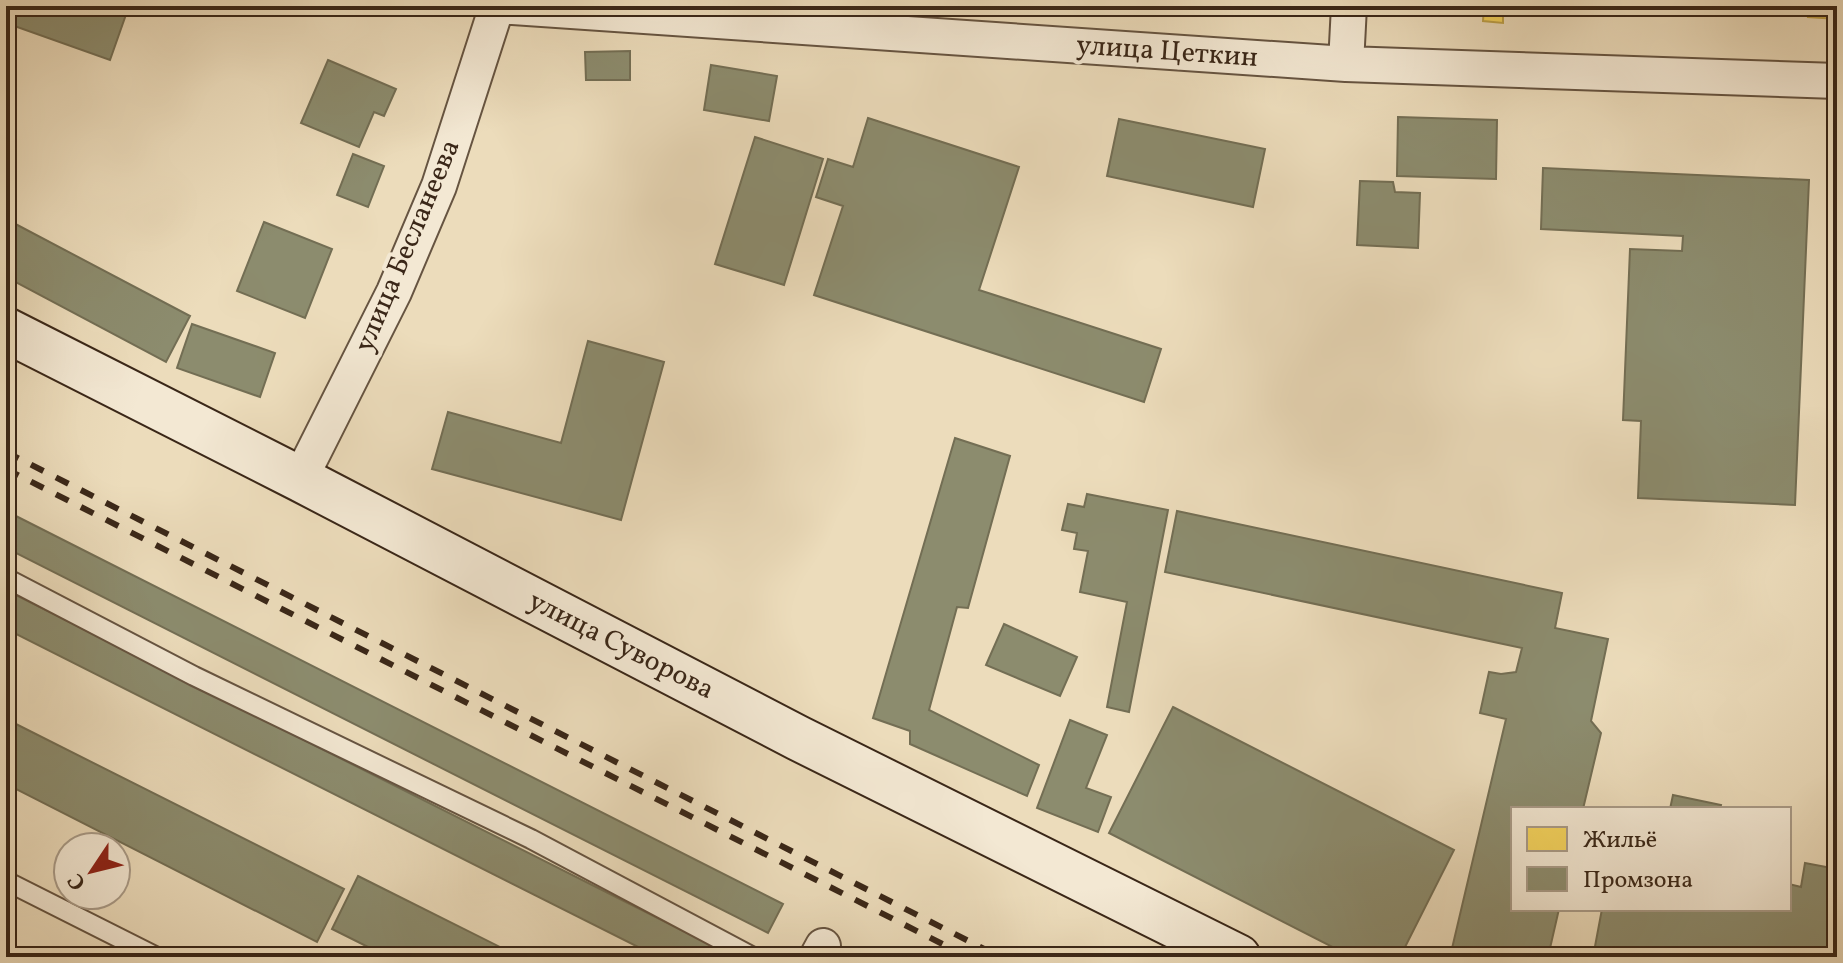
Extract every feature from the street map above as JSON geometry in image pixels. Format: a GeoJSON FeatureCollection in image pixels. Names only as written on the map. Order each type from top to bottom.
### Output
{"type":"FeatureCollection","features":[{"type":"Feature","properties":{"kind":"main road","name":"улица Суворова"},"geometry":{"type":"LineString","coordinates":[[6,330],[785,731],[1238,957]]}},
{"type":"Feature","properties":{"kind":"street","name":"улица Цеткин"},"geometry":{"type":"LineString","coordinates":[[497,6],[1346,64],[1837,81]]}},
{"type":"Feature","properties":{"kind":"street","name":"улица Бесланеева"},"geometry":{"type":"LineString","coordinates":[[300,479],[394,292],[439,186],[497,6]]}},
{"type":"Feature","properties":{"kind":"street"},"geometry":{"type":"LineString","coordinates":[[1346,64],[1349,6]]}},
{"type":"Feature","properties":{"kind":"lane"},"geometry":{"type":"LineString","coordinates":[[6,578],[194,676],[531,839],[753,957]]}},
{"type":"Feature","properties":{"kind":"lane"},"geometry":{"type":"LineString","coordinates":[[6,881],[157,957]]}},
{"type":"Feature","properties":{"kind":"building: Жильё"},"geometry":{"type":"Polygon","coordinates":[[[1484,6],[1503,6],[1503,23],[1483,21],[1484,6]]]}},
{"type":"Feature","properties":{"kind":"building: Жильё"},"geometry":{"type":"Polygon","coordinates":[[[1754,6],[1801,6],[1800,16],[1753,13],[1754,6]]]}},
{"type":"Feature","properties":{"kind":"building: Жильё"},"geometry":{"type":"Polygon","coordinates":[[[1809,6],[1837,6],[1837,19],[1808,17],[1809,6]]]}},
{"type":"Feature","properties":{"kind":"building: Промзона"},"geometry":{"type":"Polygon","coordinates":[[[6,6],[129,6],[110,60],[6,23],[6,6]]]}},
{"type":"Feature","properties":{"kind":"building: Промзона"},"geometry":{"type":"Polygon","coordinates":[[[630,51],[630,80],[586,80],[585,52],[630,51]]]}},
{"type":"Feature","properties":{"kind":"building: Промзона"},"geometry":{"type":"Polygon","coordinates":[[[328,60],[396,89],[384,116],[374,112],[359,147],[301,123],[328,60]]]}},
{"type":"Feature","properties":{"kind":"building: Промзона"},"geometry":{"type":"Polygon","coordinates":[[[711,65],[777,76],[769,121],[704,110],[711,65]]]}},
{"type":"Feature","properties":{"kind":"building: Промзона"},"geometry":{"type":"Polygon","coordinates":[[[1398,117],[1497,120],[1496,179],[1397,176],[1398,117]]]}},
{"type":"Feature","properties":{"kind":"building: Промзона"},"geometry":{"type":"Polygon","coordinates":[[[868,118],[1019,167],[979,290],[1161,349],[1144,402],[814,295],[843,206],[816,197],[828,159],[853,167],[868,118]]]}},
{"type":"Feature","properties":{"kind":"building: Промзона"},"geometry":{"type":"Polygon","coordinates":[[[1119,119],[1265,149],[1253,207],[1107,176],[1119,119]]]}},
{"type":"Feature","properties":{"kind":"building: Промзона"},"geometry":{"type":"Polygon","coordinates":[[[755,137],[823,159],[784,285],[715,264],[755,137]]]}},
{"type":"Feature","properties":{"kind":"building: Промзона"},"geometry":{"type":"Polygon","coordinates":[[[353,154],[384,166],[368,207],[337,195],[353,154]]]}},
{"type":"Feature","properties":{"kind":"building: Промзона"},"geometry":{"type":"Polygon","coordinates":[[[1543,168],[1809,180],[1795,505],[1638,498],[1641,421],[1623,420],[1630,249],[1682,251],[1683,236],[1541,229],[1543,168]]]}},
{"type":"Feature","properties":{"kind":"building: Промзона"},"geometry":{"type":"Polygon","coordinates":[[[1360,181],[1393,182],[1395,192],[1420,193],[1418,248],[1357,245],[1360,181]]]}},
{"type":"Feature","properties":{"kind":"building: Промзона"},"geometry":{"type":"Polygon","coordinates":[[[6,219],[190,316],[166,362],[6,277],[6,219]]]}},
{"type":"Feature","properties":{"kind":"building: Промзона"},"geometry":{"type":"Polygon","coordinates":[[[264,222],[332,249],[305,318],[237,291],[264,222]]]}},
{"type":"Feature","properties":{"kind":"building: Промзона"},"geometry":{"type":"Polygon","coordinates":[[[192,324],[275,353],[260,397],[177,368],[192,324]]]}},
{"type":"Feature","properties":{"kind":"building: Промзона"},"geometry":{"type":"Polygon","coordinates":[[[588,341],[664,362],[621,520],[432,469],[448,412],[561,443],[588,341]]]}},
{"type":"Feature","properties":{"kind":"building: Промзона"},"geometry":{"type":"Polygon","coordinates":[[[955,438],[1010,456],[968,608],[957,607],[929,710],[1039,765],[1027,796],[910,744],[910,731],[873,718],[955,438]]]}},
{"type":"Feature","properties":{"kind":"building: Промзона"},"geometry":{"type":"Polygon","coordinates":[[[1087,494],[1168,510],[1129,712],[1107,707],[1127,602],[1080,592],[1088,551],[1074,549],[1077,533],[1062,530],[1068,504],[1084,507],[1087,494]]]}},
{"type":"Feature","properties":{"kind":"building: Промзона"},"geometry":{"type":"Polygon","coordinates":[[[6,511],[783,904],[768,933],[6,548],[6,511]]]}},
{"type":"Feature","properties":{"kind":"building: Промзона"},"geometry":{"type":"Polygon","coordinates":[[[1177,511],[1562,593],[1555,628],[1608,639],[1591,721],[1601,733],[1583,807],[1511,807],[1511,911],[1559,911],[1548,957],[1450,957],[1506,719],[1480,713],[1489,672],[1516,672],[1522,648],[1165,572],[1177,511]]]}},
{"type":"Feature","properties":{"kind":"building: Промзона"},"geometry":{"type":"Polygon","coordinates":[[[6,590],[735,957],[658,957],[6,629],[6,590]]]}},
{"type":"Feature","properties":{"kind":"building: Промзона"},"geometry":{"type":"Polygon","coordinates":[[[1004,624],[1077,657],[1060,696],[986,665],[1004,624]]]}},
{"type":"Feature","properties":{"kind":"building: Промзона"},"geometry":{"type":"Polygon","coordinates":[[[1173,707],[1454,850],[1400,957],[1352,957],[1109,833],[1173,707]]]}},
{"type":"Feature","properties":{"kind":"building: Промзона"},"geometry":{"type":"Polygon","coordinates":[[[6,719],[344,889],[317,942],[132,848],[132,831],[99,831],[6,784],[6,719]]]}},
{"type":"Feature","properties":{"kind":"building: Промзона"},"geometry":{"type":"Polygon","coordinates":[[[1070,720],[1107,735],[1086,788],[1111,797],[1098,832],[1037,808],[1070,720]]]}},
{"type":"Feature","properties":{"kind":"building: Промзона"},"geometry":{"type":"Polygon","coordinates":[[[1673,795],[1721,805],[1720,807],[1670,807],[1673,795]]]}},
{"type":"Feature","properties":{"kind":"building: Промзона"},"geometry":{"type":"Polygon","coordinates":[[[1805,863],[1837,869],[1834,893],[1837,894],[1837,957],[1593,957],[1602,911],[1791,911],[1791,884],[1801,887],[1805,863]]]}},
{"type":"Feature","properties":{"kind":"building: Промзона"},"geometry":{"type":"Polygon","coordinates":[[[358,876],[520,957],[388,957],[332,929],[358,876]]]}},
{"type":"Feature","properties":{"kind":"railway"},"geometry":{"type":"LineString","coordinates":[[6,452],[1000,957]]}},
{"type":"Feature","properties":{"kind":"railway"},"geometry":{"type":"LineString","coordinates":[[6,469],[968,957]]}}]}
